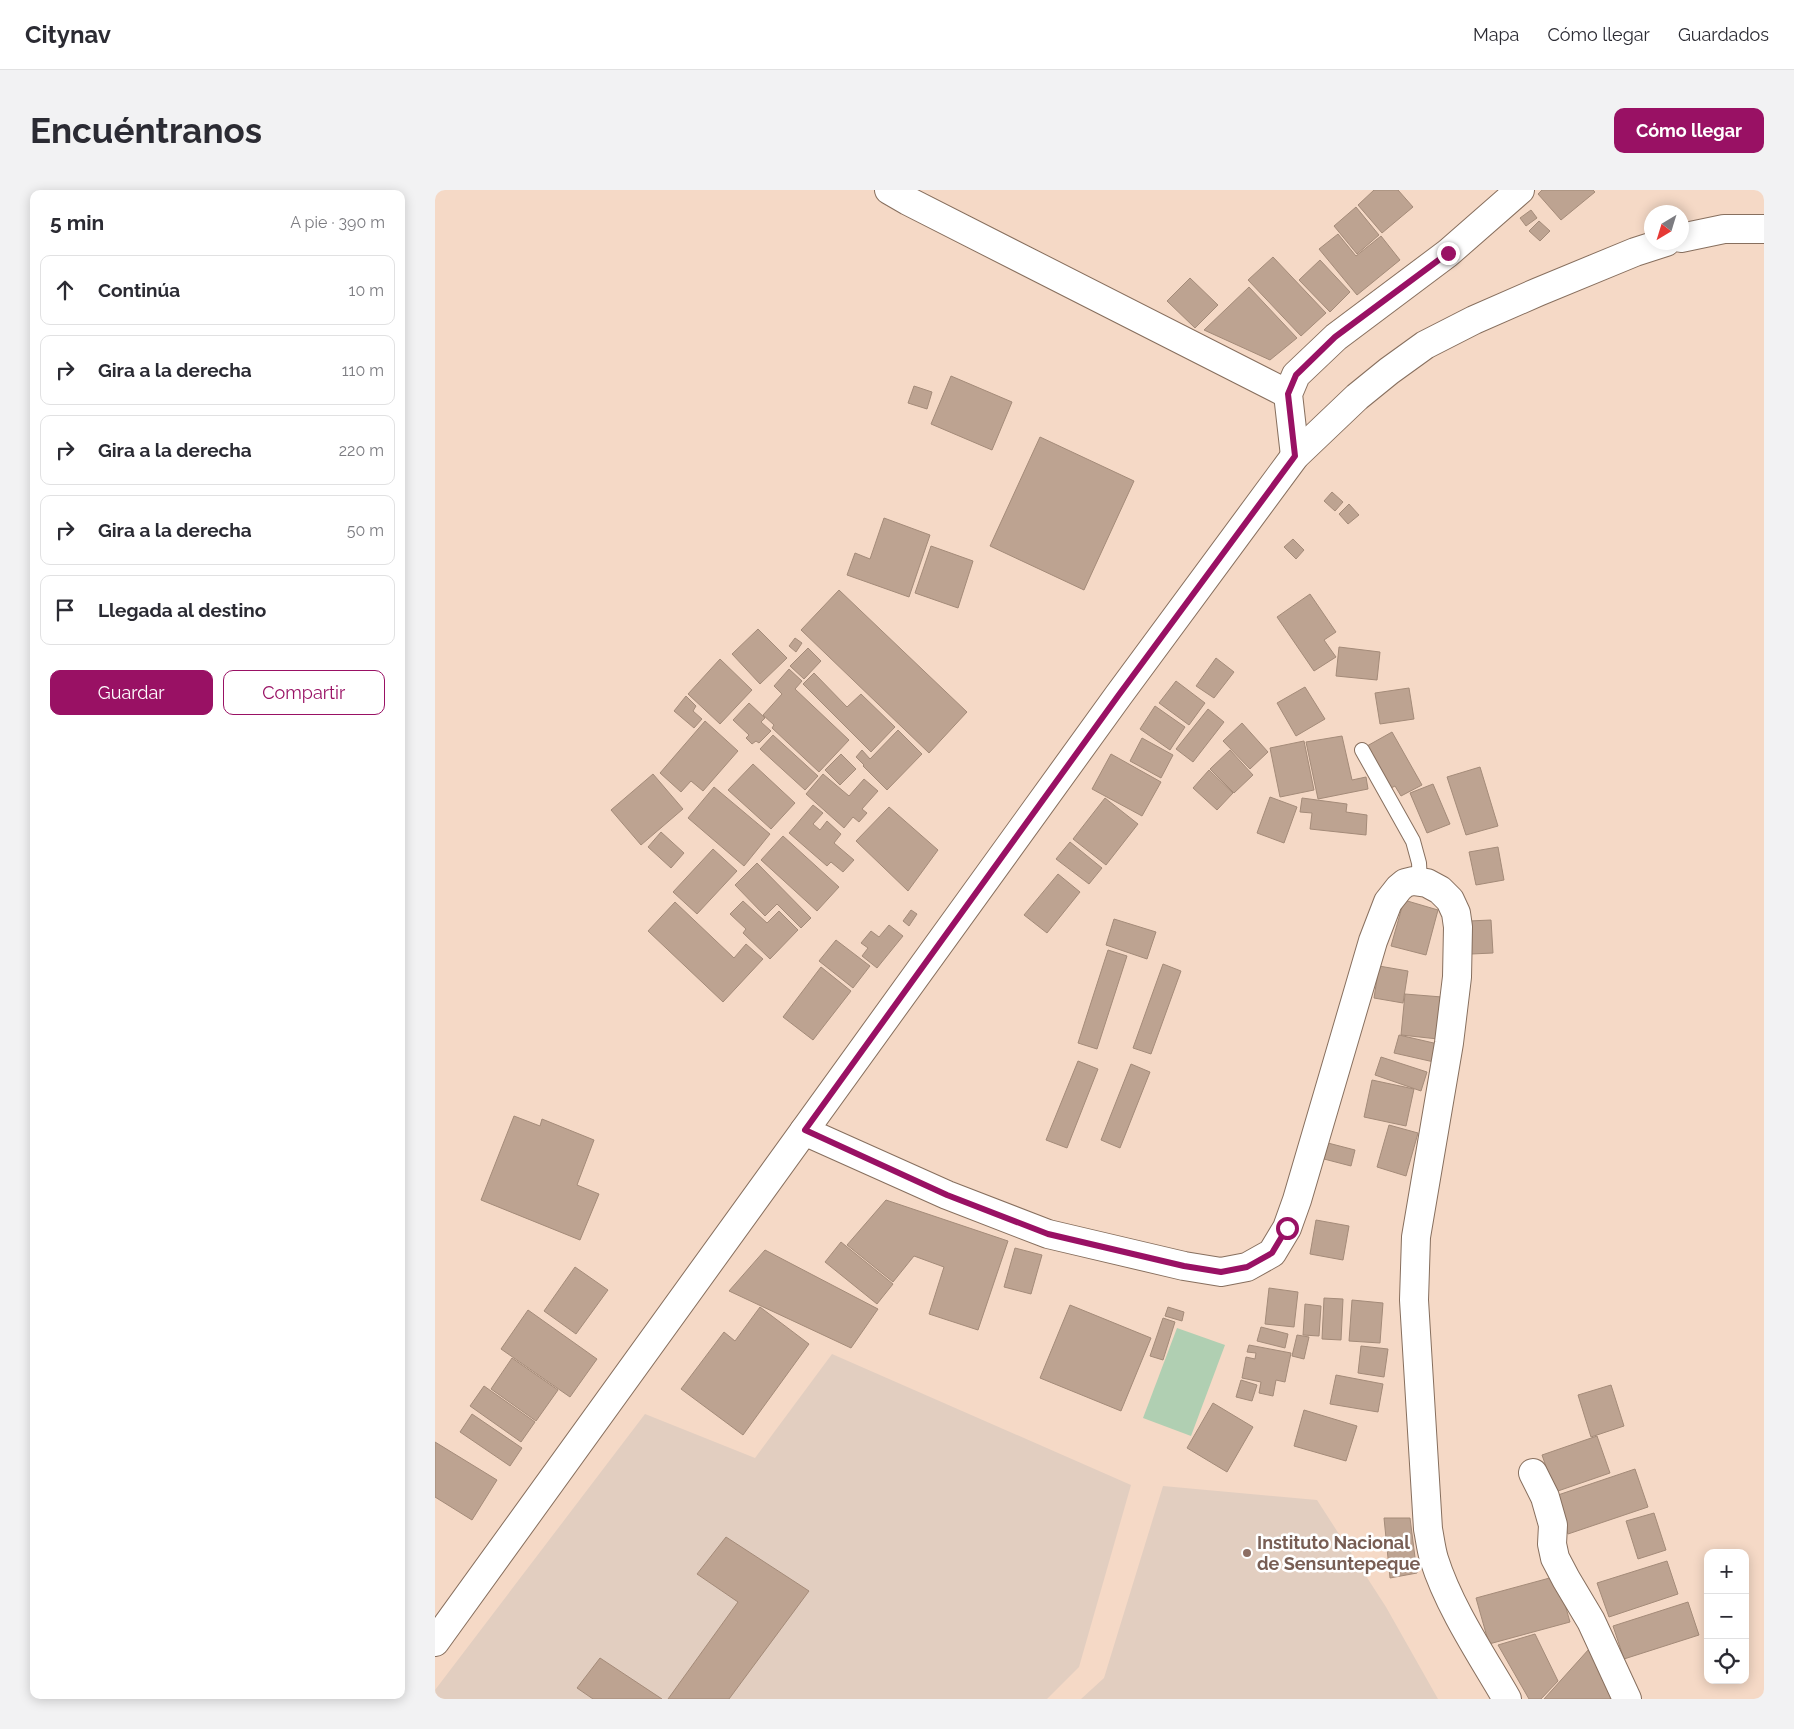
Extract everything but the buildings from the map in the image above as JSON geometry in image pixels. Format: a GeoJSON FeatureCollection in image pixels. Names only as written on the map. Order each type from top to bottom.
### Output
{"type":"FeatureCollection","features":[{"type":"Feature","properties":{"kind":"street"},"geometry":{"type":"LineString","coordinates":[[889,190],[1288,394]]}},
{"type":"Feature","properties":{"kind":"street"},"geometry":{"type":"LineString","coordinates":[[1295,456],[1288,394],[1296,375],[1335,337],[1448,253],[1520,190]]}},
{"type":"Feature","properties":{"kind":"street"},"geometry":{"type":"LineString","coordinates":[[1689,236],[1724,229],[1764,229]]}},
{"type":"Feature","properties":{"kind":"street"},"geometry":{"type":"LineString","coordinates":[[435,1642],[1112,704],[1295,456],[1357,398],[1389,371],[1425,346],[1474,320],[1644,249]]}},
{"type":"Feature","properties":{"kind":"street"},"geometry":{"type":"LineString","coordinates":[[805,1130],[947,1195],[1048,1234],[1184,1266],[1221,1272],[1247,1267],[1272,1253],[1287,1228],[1297,1200],[1373,941],[1385,910],[1399,888],[1413,881],[1427,883],[1440,890],[1450,900],[1456,913],[1458,927],[1457,977],[1449,1043],[1416,1237],[1414,1300],[1428,1529],[1434,1558],[1449,1594],[1507,1699]]}},
{"type":"Feature","properties":{"kind":"street"},"geometry":{"type":"LineString","coordinates":[[1533,1473],[1545,1497],[1553,1525],[1555,1558],[1591,1621],[1627,1699]]}},
{"type":"Feature","properties":{"kind":"lane"},"geometry":{"type":"LineString","coordinates":[[1362,750],[1413,840],[1419,863],[1420,882]]}},
{"type":"Feature","properties":{"kind":"shaded area"},"geometry":{"type":"Polygon","coordinates":[[[832,1354],[1131,1485],[1079,1667],[1047,1699],[435,1699],[435,1690],[645,1414],[755,1458],[832,1354]]]}},
{"type":"Feature","properties":{"kind":"shaded area","name":"Instituto Nacional de Sensuntepeque"},"geometry":{"type":"Polygon","coordinates":[[[1163,1486],[1317,1500],[1386,1607],[1438,1699],[1081,1699],[1104,1678],[1163,1486]]]}},
{"type":"Feature","properties":{"kind":"green space"},"geometry":{"type":"Polygon","coordinates":[[[1177,1328],[1225,1345],[1191,1436],[1143,1418],[1177,1328]]]}},
{"type":"Feature","properties":{"kind":"place","name":"Instituto Nacional de Sensuntepeque"},"geometry":{"type":"Point","coordinates":[1247,1553]}},
{"type":"Feature","properties":{"kind":"route"},"geometry":{"type":"LineString","coordinates":[[1287,1228],[1272,1253],[1247,1267],[1221,1272],[1184,1266],[1048,1234],[947,1195],[805,1130],[1118,696],[1295,456],[1288,394],[1296,375],[1335,337],[1448,253]]}}]}
